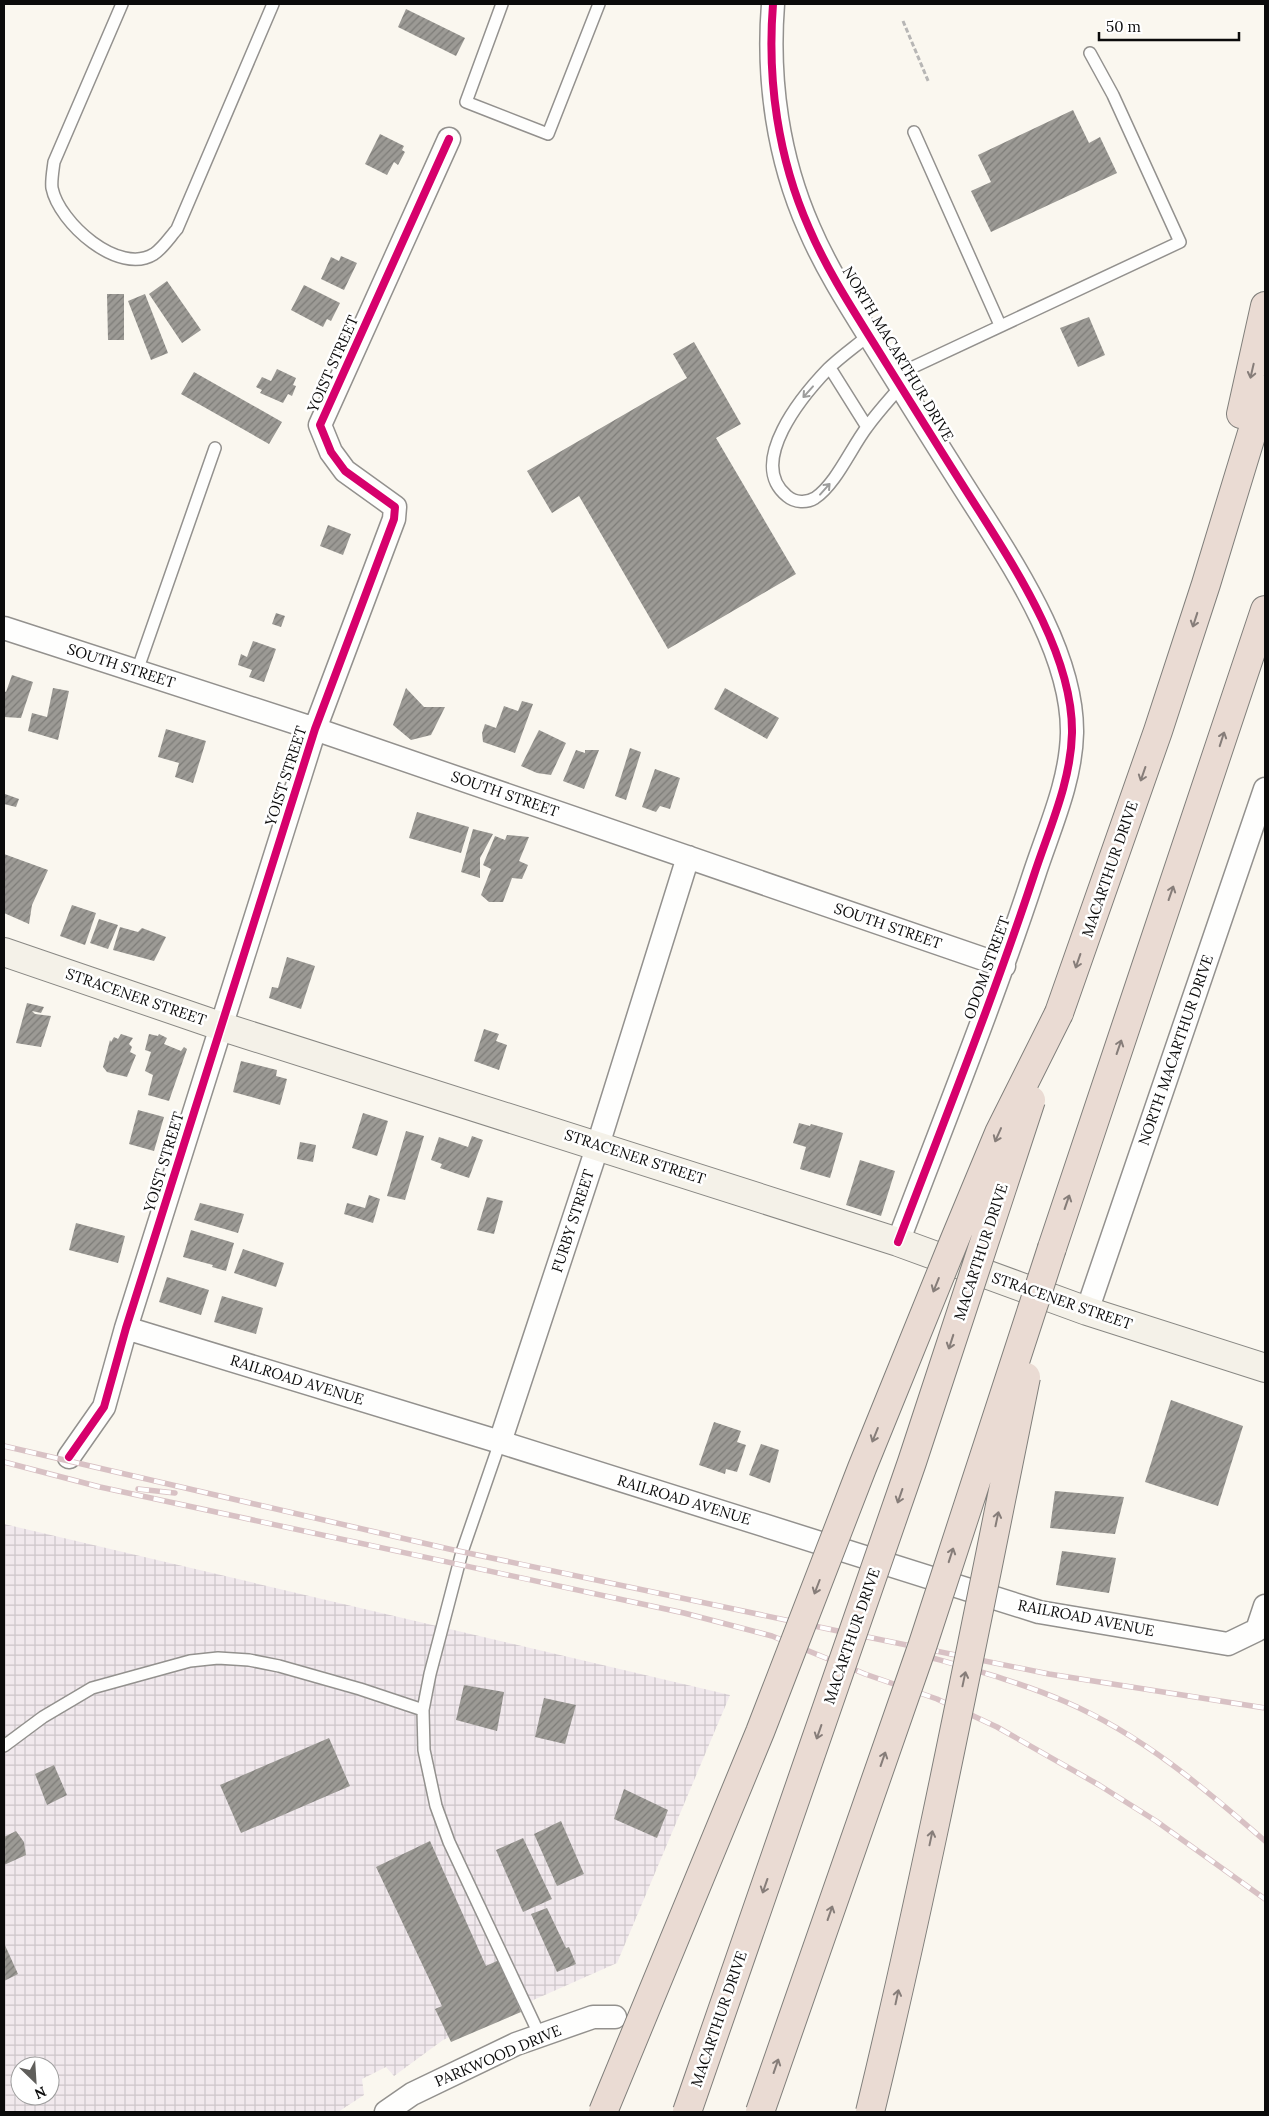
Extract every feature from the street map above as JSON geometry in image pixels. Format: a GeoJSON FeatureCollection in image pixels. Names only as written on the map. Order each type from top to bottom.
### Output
{"type":"FeatureCollection","features":[{"type":"Feature","properties":{"kind":"highway"},"geometry":{"type":"LineString","coordinates":[[1206,584],[1265,306]]}},
{"type":"Feature","properties":{"kind":"highway","name":"MACARTHUR DRIVE"},"geometry":{"type":"LineString","coordinates":[[687,2112],[912,1462],[1059,1013],[1158,731],[1206,584],[1265,390]]}},
{"type":"Feature","properties":{"kind":"highway"},"geometry":{"type":"LineString","coordinates":[[760,2112],[922,1647],[1052,1248],[1265,610]]}},
{"type":"Feature","properties":{"kind":"highway"},"geometry":{"type":"LineString","coordinates":[[603,2112],[760,1732],[862,1468],[958,1230],[999,1133],[1059,1013]]}},
{"type":"Feature","properties":{"kind":"highway"},"geometry":{"type":"LineString","coordinates":[[870,2112],[890,2031],[1052,1248]]}},
{"type":"Feature","properties":{"kind":"highway"},"geometry":{"type":"LineString","coordinates":[[884,2112],[890,2031]]}},
{"type":"Feature","properties":{"kind":"street","name":"NORTH MACARTHUR DRIVE"},"geometry":{"type":"LineString","coordinates":[[773,4],[772,84],[780,139],[792,182],[809,229],[869,335],[1007,556],[1057,651],[1067,696]]}},
{"type":"Feature","properties":{"kind":"street","name":"YOIST STREET"},"geometry":{"type":"LineString","coordinates":[[69,1457],[104,1407],[126,1328],[315,729],[394,519],[394,507],[345,471],[331,452],[320,425],[449,139]]}},
{"type":"Feature","properties":{"kind":"street","name":"SOUTH STREET"},"geometry":{"type":"LineString","coordinates":[[4,628],[315,729],[1004,966]]}},
{"type":"Feature","properties":{"kind":"street","name":"ODOM STREET"},"geometry":{"type":"LineString","coordinates":[[898,1242],[1004,966],[1070,766],[1072,728],[1067,696]]}},
{"type":"Feature","properties":{"kind":"street","name":"NORTH MACARTHUR DRIVE"},"geometry":{"type":"LineString","coordinates":[[1087,1311],[1265,789]]}},
{"type":"Feature","properties":{"kind":"street","name":"FURBY STREET"},"geometry":{"type":"LineString","coordinates":[[500,1442],[598,1145],[688,857]]}},
{"type":"Feature","properties":{"kind":"street","name":"STRACENER STREET"},"geometry":{"type":"LineString","coordinates":[[4,952],[220,1026],[898,1242],[1087,1311],[1265,1368]]}},
{"type":"Feature","properties":{"kind":"street","name":"RAILROAD AVENUE"},"geometry":{"type":"LineString","coordinates":[[126,1328],[500,1442],[1039,1612],[1228,1644],[1246,1637],[1257,1630],[1265,1606]]}},
{"type":"Feature","properties":{"kind":"street","name":"PARKWOOD DRIVE"},"geometry":{"type":"LineString","coordinates":[[386,2112],[412,2094],[516,2044],[593,2017],[615,2017]]}},
{"type":"Feature","properties":{"kind":"lane"},"geometry":{"type":"LineString","coordinates":[[122,4],[54,162],[52,188],[61,209],[77,230],[112,254],[129,259],[141,259],[154,254],[177,229],[273,4]]}},
{"type":"Feature","properties":{"kind":"lane"},"geometry":{"type":"LineString","coordinates":[[502,4],[466,102],[548,134],[600,4]]}},
{"type":"Feature","properties":{"kind":"lane"},"geometry":{"type":"LineString","coordinates":[[869,335],[830,368],[798,402],[774,449],[773,470],[778,487],[788,498],[800,502],[813,499],[825,490],[898,381],[1000,325],[1180,242],[1113,95],[1090,53]]}},
{"type":"Feature","properties":{"kind":"lane"},"geometry":{"type":"LineString","coordinates":[[914,132],[1000,325]]}},
{"type":"Feature","properties":{"kind":"lane"},"geometry":{"type":"LineString","coordinates":[[830,368],[867,428]]}},
{"type":"Feature","properties":{"kind":"lane"},"geometry":{"type":"LineString","coordinates":[[137,671],[215,448]]}},
{"type":"Feature","properties":{"kind":"lane"},"geometry":{"type":"LineString","coordinates":[[500,1442],[462,1552],[430,1674],[423,1710],[424,1750],[439,1815],[453,1851],[540,2036]]}},
{"type":"Feature","properties":{"kind":"lane"},"geometry":{"type":"LineString","coordinates":[[4,1746],[43,1717],[92,1688],[190,1661],[218,1658],[250,1660],[279,1666],[360,1689],[423,1710]]}},
{"type":"Feature","properties":{"kind":"path"},"geometry":{"type":"LineString","coordinates":[[903,21],[928,83]]}},
{"type":"Feature","properties":{"kind":"shaded area"},"geometry":{"type":"Polygon","coordinates":[[[4,1524],[730,1695],[617,1963],[443,2040],[394,2076],[386,2067],[362,2079],[364,2095],[338,2112],[4,2112],[4,1524]]]}},
{"type":"Feature","properties":{"kind":"building"},"geometry":{"type":"Polygon","coordinates":[[[406,9],[465,38],[456,56],[398,27],[406,9]]]}},
{"type":"Feature","properties":{"kind":"building"},"geometry":{"type":"Polygon","coordinates":[[[1073,110],[1089,143],[1100,137],[1117,173],[991,232],[971,191],[991,182],[978,155],[1073,110]]]}},
{"type":"Feature","properties":{"kind":"building"},"geometry":{"type":"Polygon","coordinates":[[[380,134],[404,146],[402,150],[405,152],[398,165],[394,162],[387,175],[365,164],[380,134]]]}},
{"type":"Feature","properties":{"kind":"building"},"geometry":{"type":"Polygon","coordinates":[[[341,256],[357,263],[344,290],[321,279],[331,257],[339,261],[341,256]]]}},
{"type":"Feature","properties":{"kind":"building"},"geometry":{"type":"Polygon","coordinates":[[[167,281],[201,330],[182,343],[149,294],[167,281]]]}},
{"type":"Feature","properties":{"kind":"building"},"geometry":{"type":"Polygon","coordinates":[[[304,285],[340,303],[331,321],[327,319],[323,327],[291,310],[304,285]]]}},
{"type":"Feature","properties":{"kind":"building"},"geometry":{"type":"Polygon","coordinates":[[[107,294],[124,294],[124,340],[108,340],[107,294]]]}},
{"type":"Feature","properties":{"kind":"building"},"geometry":{"type":"Polygon","coordinates":[[[145,294],[168,353],[151,360],[128,301],[145,294]]]}},
{"type":"Feature","properties":{"kind":"building"},"geometry":{"type":"Polygon","coordinates":[[[1089,317],[1105,355],[1078,367],[1060,328],[1089,317]]]}},
{"type":"Feature","properties":{"kind":"building"},"geometry":{"type":"Polygon","coordinates":[[[694,342],[741,424],[716,438],[796,574],[668,649],[579,496],[552,513],[527,471],[687,378],[673,354],[694,342]]]}},
{"type":"Feature","properties":{"kind":"building"},"geometry":{"type":"Polygon","coordinates":[[[277,369],[296,378],[293,385],[296,386],[292,396],[288,394],[283,403],[260,393],[262,390],[256,387],[262,377],[271,381],[277,369]]]}},
{"type":"Feature","properties":{"kind":"building"},"geometry":{"type":"Polygon","coordinates":[[[194,372],[282,422],[269,444],[181,394],[194,372]]]}},
{"type":"Feature","properties":{"kind":"building"},"geometry":{"type":"Polygon","coordinates":[[[328,525],[351,534],[343,555],[320,546],[328,525]]]}},
{"type":"Feature","properties":{"kind":"building"},"geometry":{"type":"Polygon","coordinates":[[[276,613],[285,616],[281,627],[272,624],[276,613]]]}},
{"type":"Feature","properties":{"kind":"building"},"geometry":{"type":"Polygon","coordinates":[[[253,641],[276,649],[264,682],[249,677],[252,670],[238,665],[241,654],[247,657],[253,641]]]}},
{"type":"Feature","properties":{"kind":"building"},"geometry":{"type":"Polygon","coordinates":[[[12,675],[33,682],[21,718],[4,717],[4,691],[6,692],[12,675]]]}},
{"type":"Feature","properties":{"kind":"building"},"geometry":{"type":"Polygon","coordinates":[[[53,688],[69,691],[58,740],[28,731],[32,713],[47,717],[53,688]]]}},
{"type":"Feature","properties":{"kind":"building"},"geometry":{"type":"Polygon","coordinates":[[[406,688],[424,707],[445,707],[431,735],[411,740],[393,725],[406,688]]]}},
{"type":"Feature","properties":{"kind":"building"},"geometry":{"type":"Polygon","coordinates":[[[725,688],[779,718],[767,739],[714,709],[725,688]]]}},
{"type":"Feature","properties":{"kind":"building"},"geometry":{"type":"Polygon","coordinates":[[[522,701],[533,704],[515,753],[483,742],[482,733],[485,724],[496,728],[504,706],[518,711],[522,701]]]}},
{"type":"Feature","properties":{"kind":"building"},"geometry":{"type":"Polygon","coordinates":[[[166,729],[206,741],[193,783],[175,777],[179,763],[158,757],[166,729]]]}},
{"type":"Feature","properties":{"kind":"building"},"geometry":{"type":"Polygon","coordinates":[[[539,730],[566,743],[551,775],[537,773],[521,766],[539,730]]]}},
{"type":"Feature","properties":{"kind":"building"},"geometry":{"type":"Polygon","coordinates":[[[630,748],[641,752],[626,800],[615,796],[630,748]]]}},
{"type":"Feature","properties":{"kind":"building"},"geometry":{"type":"Polygon","coordinates":[[[576,750],[585,753],[585,750],[599,750],[584,789],[563,781],[576,750]]]}},
{"type":"Feature","properties":{"kind":"building"},"geometry":{"type":"Polygon","coordinates":[[[655,769],[680,778],[670,809],[660,806],[656,812],[642,807],[655,769]]]}},
{"type":"Feature","properties":{"kind":"building"},"geometry":{"type":"Polygon","coordinates":[[[5,794],[19,799],[16,807],[4,804],[5,794]]]}},
{"type":"Feature","properties":{"kind":"building"},"geometry":{"type":"Polygon","coordinates":[[[417,812],[469,827],[461,853],[409,838],[417,812]]]}},
{"type":"Feature","properties":{"kind":"building"},"geometry":{"type":"Polygon","coordinates":[[[473,829],[493,834],[480,858],[480,878],[461,872],[473,829]]]}},
{"type":"Feature","properties":{"kind":"building"},"geometry":{"type":"Polygon","coordinates":[[[507,835],[529,837],[519,861],[528,865],[522,879],[512,878],[503,902],[489,902],[481,895],[491,869],[483,865],[495,836],[505,840],[507,835]]]}},
{"type":"Feature","properties":{"kind":"building"},"geometry":{"type":"Polygon","coordinates":[[[4,854],[48,870],[32,905],[29,924],[4,913],[4,854]]]}},
{"type":"Feature","properties":{"kind":"building"},"geometry":{"type":"Polygon","coordinates":[[[72,905],[96,913],[85,945],[60,936],[72,905]]]}},
{"type":"Feature","properties":{"kind":"building"},"geometry":{"type":"Polygon","coordinates":[[[99,919],[118,925],[108,949],[90,943],[99,919]]]}},
{"type":"Feature","properties":{"kind":"building"},"geometry":{"type":"Polygon","coordinates":[[[120,927],[138,932],[142,928],[166,937],[154,961],[113,950],[120,927]]]}},
{"type":"Feature","properties":{"kind":"building"},"geometry":{"type":"Polygon","coordinates":[[[287,957],[315,966],[301,1009],[269,998],[272,987],[278,988],[287,957]]]}},
{"type":"Feature","properties":{"kind":"building"},"geometry":{"type":"Polygon","coordinates":[[[27,1003],[44,1007],[41,1013],[32,1011],[35,1014],[51,1016],[41,1047],[16,1043],[27,1003]]]}},
{"type":"Feature","properties":{"kind":"building"},"geometry":{"type":"Polygon","coordinates":[[[484,1029],[499,1034],[496,1041],[507,1045],[499,1070],[474,1061],[484,1029]]]}},
{"type":"Feature","properties":{"kind":"building"},"geometry":{"type":"Polygon","coordinates":[[[121,1034],[133,1038],[129,1044],[132,1047],[130,1052],[136,1055],[127,1077],[107,1072],[103,1067],[110,1040],[111,1042],[114,1037],[118,1039],[121,1034]]]}},
{"type":"Feature","properties":{"kind":"building"},"geometry":{"type":"Polygon","coordinates":[[[149,1034],[158,1036],[159,1034],[167,1038],[164,1044],[181,1051],[184,1047],[187,1049],[169,1101],[148,1095],[153,1075],[145,1071],[151,1052],[145,1050],[149,1034]]]}},
{"type":"Feature","properties":{"kind":"building"},"geometry":{"type":"Polygon","coordinates":[[[241,1061],[277,1070],[276,1076],[287,1079],[280,1105],[233,1092],[241,1061]]]}},
{"type":"Feature","properties":{"kind":"building"},"geometry":{"type":"Polygon","coordinates":[[[138,1110],[164,1117],[154,1151],[129,1144],[138,1110]]]}},
{"type":"Feature","properties":{"kind":"building"},"geometry":{"type":"Polygon","coordinates":[[[363,1113],[388,1121],[377,1156],[352,1148],[363,1113]]]}},
{"type":"Feature","properties":{"kind":"building"},"geometry":{"type":"Polygon","coordinates":[[[799,1123],[810,1126],[811,1124],[843,1133],[830,1178],[800,1169],[806,1147],[793,1143],[799,1123]]]}},
{"type":"Feature","properties":{"kind":"building"},"geometry":{"type":"Polygon","coordinates":[[[406,1131],[424,1136],[405,1200],[387,1196],[406,1131]]]}},
{"type":"Feature","properties":{"kind":"building"},"geometry":{"type":"Polygon","coordinates":[[[472,1136],[483,1140],[469,1178],[440,1168],[442,1164],[431,1160],[439,1137],[468,1147],[472,1136]]]}},
{"type":"Feature","properties":{"kind":"building"},"geometry":{"type":"Polygon","coordinates":[[[300,1142],[316,1145],[313,1162],[297,1159],[300,1142]]]}},
{"type":"Feature","properties":{"kind":"building"},"geometry":{"type":"Polygon","coordinates":[[[860,1160],[895,1171],[881,1216],[846,1205],[860,1160]]]}},
{"type":"Feature","properties":{"kind":"building"},"geometry":{"type":"Polygon","coordinates":[[[369,1195],[380,1199],[373,1223],[344,1214],[347,1203],[365,1208],[369,1195]]]}},
{"type":"Feature","properties":{"kind":"building"},"geometry":{"type":"Polygon","coordinates":[[[487,1197],[503,1201],[494,1234],[477,1230],[487,1197]]]}},
{"type":"Feature","properties":{"kind":"building"},"geometry":{"type":"Polygon","coordinates":[[[200,1203],[244,1214],[238,1233],[194,1220],[200,1203]]]}},
{"type":"Feature","properties":{"kind":"building"},"geometry":{"type":"Polygon","coordinates":[[[76,1223],[125,1236],[118,1263],[69,1250],[76,1223]]]}},
{"type":"Feature","properties":{"kind":"building"},"geometry":{"type":"Polygon","coordinates":[[[191,1230],[234,1243],[226,1271],[212,1267],[213,1265],[183,1257],[191,1230]]]}},
{"type":"Feature","properties":{"kind":"building"},"geometry":{"type":"Polygon","coordinates":[[[243,1249],[284,1263],[276,1287],[234,1273],[243,1249]]]}},
{"type":"Feature","properties":{"kind":"building"},"geometry":{"type":"Polygon","coordinates":[[[167,1277],[209,1290],[201,1315],[159,1302],[167,1277]]]}},
{"type":"Feature","properties":{"kind":"building"},"geometry":{"type":"Polygon","coordinates":[[[222,1296],[263,1308],[256,1334],[214,1322],[222,1296]]]}},
{"type":"Feature","properties":{"kind":"building"},"geometry":{"type":"Polygon","coordinates":[[[1171,1400],[1243,1426],[1218,1506],[1145,1482],[1171,1400]]]}},
{"type":"Feature","properties":{"kind":"building"},"geometry":{"type":"Polygon","coordinates":[[[714,1422],[741,1431],[737,1442],[746,1445],[737,1472],[726,1469],[725,1474],[699,1465],[714,1422]]]}},
{"type":"Feature","properties":{"kind":"building"},"geometry":{"type":"Polygon","coordinates":[[[761,1444],[779,1450],[770,1483],[749,1475],[761,1444]]]}},
{"type":"Feature","properties":{"kind":"building"},"geometry":{"type":"Polygon","coordinates":[[[1055,1491],[1124,1497],[1115,1534],[1050,1528],[1055,1491]]]}},
{"type":"Feature","properties":{"kind":"building"},"geometry":{"type":"Polygon","coordinates":[[[1062,1551],[1116,1558],[1109,1593],[1056,1585],[1062,1551]]]}},
{"type":"Feature","properties":{"kind":"building"},"geometry":{"type":"Polygon","coordinates":[[[464,1685],[504,1692],[497,1731],[456,1720],[464,1685]]]}},
{"type":"Feature","properties":{"kind":"building"},"geometry":{"type":"Polygon","coordinates":[[[544,1698],[576,1705],[565,1744],[535,1737],[544,1698]]]}},
{"type":"Feature","properties":{"kind":"building"},"geometry":{"type":"Polygon","coordinates":[[[329,1738],[350,1786],[241,1833],[220,1785],[329,1738]]]}},
{"type":"Feature","properties":{"kind":"building"},"geometry":{"type":"Polygon","coordinates":[[[54,1765],[67,1795],[47,1805],[35,1774],[54,1765]]]}},
{"type":"Feature","properties":{"kind":"building"},"geometry":{"type":"Polygon","coordinates":[[[624,1789],[668,1810],[657,1838],[614,1819],[624,1789]]]}},
{"type":"Feature","properties":{"kind":"building"},"geometry":{"type":"Polygon","coordinates":[[[561,1821],[584,1874],[557,1886],[534,1834],[561,1821]]]}},
{"type":"Feature","properties":{"kind":"building"},"geometry":{"type":"Polygon","coordinates":[[[16,1831],[24,1842],[26,1855],[4,1865],[4,1837],[16,1831]]]}},
{"type":"Feature","properties":{"kind":"building"},"geometry":{"type":"Polygon","coordinates":[[[523,1838],[552,1899],[523,1912],[496,1850],[523,1838]]]}},
{"type":"Feature","properties":{"kind":"building"},"geometry":{"type":"Polygon","coordinates":[[[430,1841],[486,1966],[499,1960],[521,2012],[451,2042],[435,2009],[442,2006],[376,1867],[430,1841]]]}},
{"type":"Feature","properties":{"kind":"building"},"geometry":{"type":"Polygon","coordinates":[[[547,1908],[566,1948],[569,1947],[576,1964],[557,1972],[531,1914],[547,1908]]]}},
{"type":"Feature","properties":{"kind":"building"},"geometry":{"type":"Polygon","coordinates":[[[4,1943],[18,1974],[4,1981],[4,1943]]]}},
{"type":"Feature","properties":{"kind":"railway"},"geometry":{"type":"LineString","coordinates":[[4,1446],[449,1549],[838,1631],[1049,1674],[1265,1708]]}},
{"type":"Feature","properties":{"kind":"railway"},"geometry":{"type":"LineString","coordinates":[[4,1462],[100,1487],[684,1613],[772,1636],[865,1674],[937,1699],[997,1727],[1099,1785],[1156,1821],[1265,1899]]}},
{"type":"Feature","properties":{"kind":"railway"},"geometry":{"type":"LineString","coordinates":[[138,1489],[175,1493]]}},
{"type":"Feature","properties":{"kind":"railway"},"geometry":{"type":"LineString","coordinates":[[922,1655],[1031,1688],[1094,1715],[1121,1730],[1171,1764],[1265,1841]]}},
{"type":"Feature","properties":{"kind":"cycle path"},"geometry":{"type":"LineString","coordinates":[[773,4],[772,61],[777,118],[789,174],[809,228],[845,297],[998,540],[1028,592],[1054,648],[1064,676],[1070,705],[1071,751],[1058,805],[985,1014],[898,1242]]}},
{"type":"Feature","properties":{"kind":"cycle path"},"geometry":{"type":"LineString","coordinates":[[69,1457],[104,1407],[126,1328],[315,729],[394,519],[395,507],[345,471],[331,452],[320,425],[449,139]]}}]}
